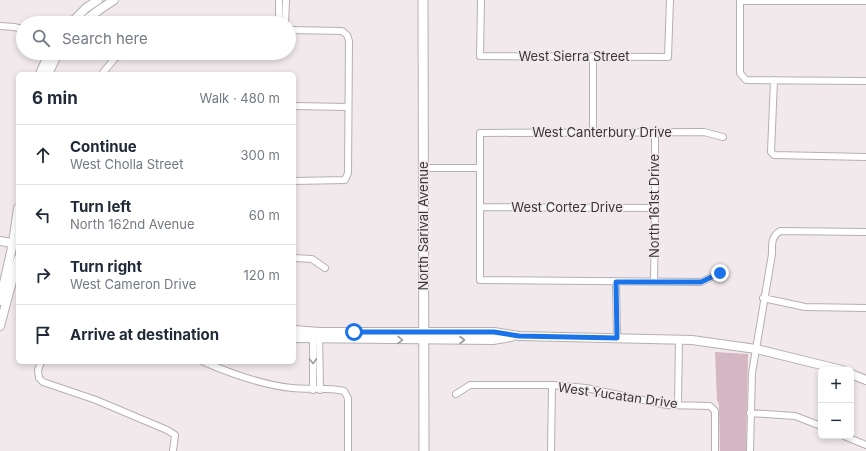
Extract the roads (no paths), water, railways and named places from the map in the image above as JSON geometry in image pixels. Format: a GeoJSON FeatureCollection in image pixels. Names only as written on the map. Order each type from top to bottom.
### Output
{"type":"FeatureCollection","features":[{"type":"Feature","properties":{"kind":"main road","name":"North Sarival Avenue"},"geometry":{"type":"LineString","coordinates":[[423,0],[424,451]]}},
{"type":"Feature","properties":{"kind":"street"},"geometry":{"type":"LineString","coordinates":[[84,16],[98,0]]}},
{"type":"Feature","properties":{"kind":"street"},"geometry":{"type":"LineString","coordinates":[[88,16],[114,0]]}},
{"type":"Feature","properties":{"kind":"street"},"geometry":{"type":"LineString","coordinates":[[278,0],[279,16]]}},
{"type":"Feature","properties":{"kind":"street"},"geometry":{"type":"LineString","coordinates":[[285,16],[286,0]]}},
{"type":"Feature","properties":{"kind":"street","name":"West Sierra Street"},"geometry":{"type":"LineString","coordinates":[[480,0],[480,56],[668,57],[670,0]]}},
{"type":"Feature","properties":{"kind":"street"},"geometry":{"type":"LineString","coordinates":[[866,1],[740,0],[740,73],[746,80],[866,81]]}},
{"type":"Feature","properties":{"kind":"street"},"geometry":{"type":"LineString","coordinates":[[0,26],[16,27]]}},
{"type":"Feature","properties":{"kind":"street"},"geometry":{"type":"LineString","coordinates":[[296,30],[342,31],[347,35],[349,41],[348,173],[345,180],[296,181]]}},
{"type":"Feature","properties":{"kind":"street"},"geometry":{"type":"LineString","coordinates":[[593,56],[593,132]]}},
{"type":"Feature","properties":{"kind":"street"},"geometry":{"type":"LineString","coordinates":[[41,72],[46,60]]}},
{"type":"Feature","properties":{"kind":"street"},"geometry":{"type":"LineString","coordinates":[[49,72],[55,60]]}},
{"type":"Feature","properties":{"kind":"street"},"geometry":{"type":"LineString","coordinates":[[104,72],[113,60]]}},
{"type":"Feature","properties":{"kind":"street"},"geometry":{"type":"LineString","coordinates":[[774,80],[771,152],[774,155],[866,157]]}},
{"type":"Feature","properties":{"kind":"street"},"geometry":{"type":"LineString","coordinates":[[296,106],[348,106]]}},
{"type":"Feature","properties":{"kind":"street","name":"West Canterbury Drive"},"geometry":{"type":"LineString","coordinates":[[480,168],[480,133],[655,131],[704,132],[723,137]]}},
{"type":"Feature","properties":{"kind":"street","name":"North 161st Drive"},"geometry":{"type":"LineString","coordinates":[[654,282],[655,131]]}},
{"type":"Feature","properties":{"kind":"street"},"geometry":{"type":"LineString","coordinates":[[423,168],[480,168],[480,280],[701,282],[720,273]]}},
{"type":"Feature","properties":{"kind":"street","name":"West Cortez Drive"},"geometry":{"type":"LineString","coordinates":[[480,207],[655,208]]}},
{"type":"Feature","properties":{"kind":"street"},"geometry":{"type":"LineString","coordinates":[[750,451],[752,373],[774,235],[780,231],[866,232]]}},
{"type":"Feature","properties":{"kind":"street"},"geometry":{"type":"LineString","coordinates":[[0,242],[16,244],[0,301]]}},
{"type":"Feature","properties":{"kind":"street"},"geometry":{"type":"LineString","coordinates":[[296,258],[312,259],[325,268]]}},
{"type":"Feature","properties":{"kind":"street"},"geometry":{"type":"LineString","coordinates":[[0,326],[16,267]]}},
{"type":"Feature","properties":{"kind":"street"},"geometry":{"type":"LineString","coordinates":[[616,282],[617,338]]}},
{"type":"Feature","properties":{"kind":"street"},"geometry":{"type":"LineString","coordinates":[[764,298],[805,307],[866,308]]}},
{"type":"Feature","properties":{"kind":"street"},"geometry":{"type":"LineString","coordinates":[[296,330],[316,335]]}},
{"type":"Feature","properties":{"kind":"street"},"geometry":{"type":"LineString","coordinates":[[316,335],[317,390]]}},
{"type":"Feature","properties":{"kind":"street"},"geometry":{"type":"LineString","coordinates":[[296,338],[316,335],[423,336],[493,340],[519,336],[679,339],[756,349],[830,367]]}},
{"type":"Feature","properties":{"kind":"street"},"geometry":{"type":"LineString","coordinates":[[678,404],[679,339]]}},
{"type":"Feature","properties":{"kind":"street"},"geometry":{"type":"LineString","coordinates":[[40,364],[38,370],[39,378],[43,382],[96,400],[168,430],[175,435],[173,451]]}},
{"type":"Feature","properties":{"kind":"street"},"geometry":{"type":"LineString","coordinates":[[208,364],[219,369],[273,386],[344,391],[348,398],[348,451]]}},
{"type":"Feature","properties":{"kind":"street"},"geometry":{"type":"LineString","coordinates":[[854,375],[866,380]]}},
{"type":"Feature","properties":{"kind":"street","name":"West Yucatan Drive"},"geometry":{"type":"LineString","coordinates":[[456,394],[470,385],[552,385],[586,388],[667,405],[678,404],[710,406],[715,411],[714,451]]}},
{"type":"Feature","properties":{"kind":"street"},"geometry":{"type":"LineString","coordinates":[[551,451],[552,385]]}},
{"type":"Feature","properties":{"kind":"street"},"geometry":{"type":"LineString","coordinates":[[750,413],[795,416],[818,425]]}},
{"type":"Feature","properties":{"kind":"street"},"geometry":{"type":"LineString","coordinates":[[852,439],[866,444]]}}]}
